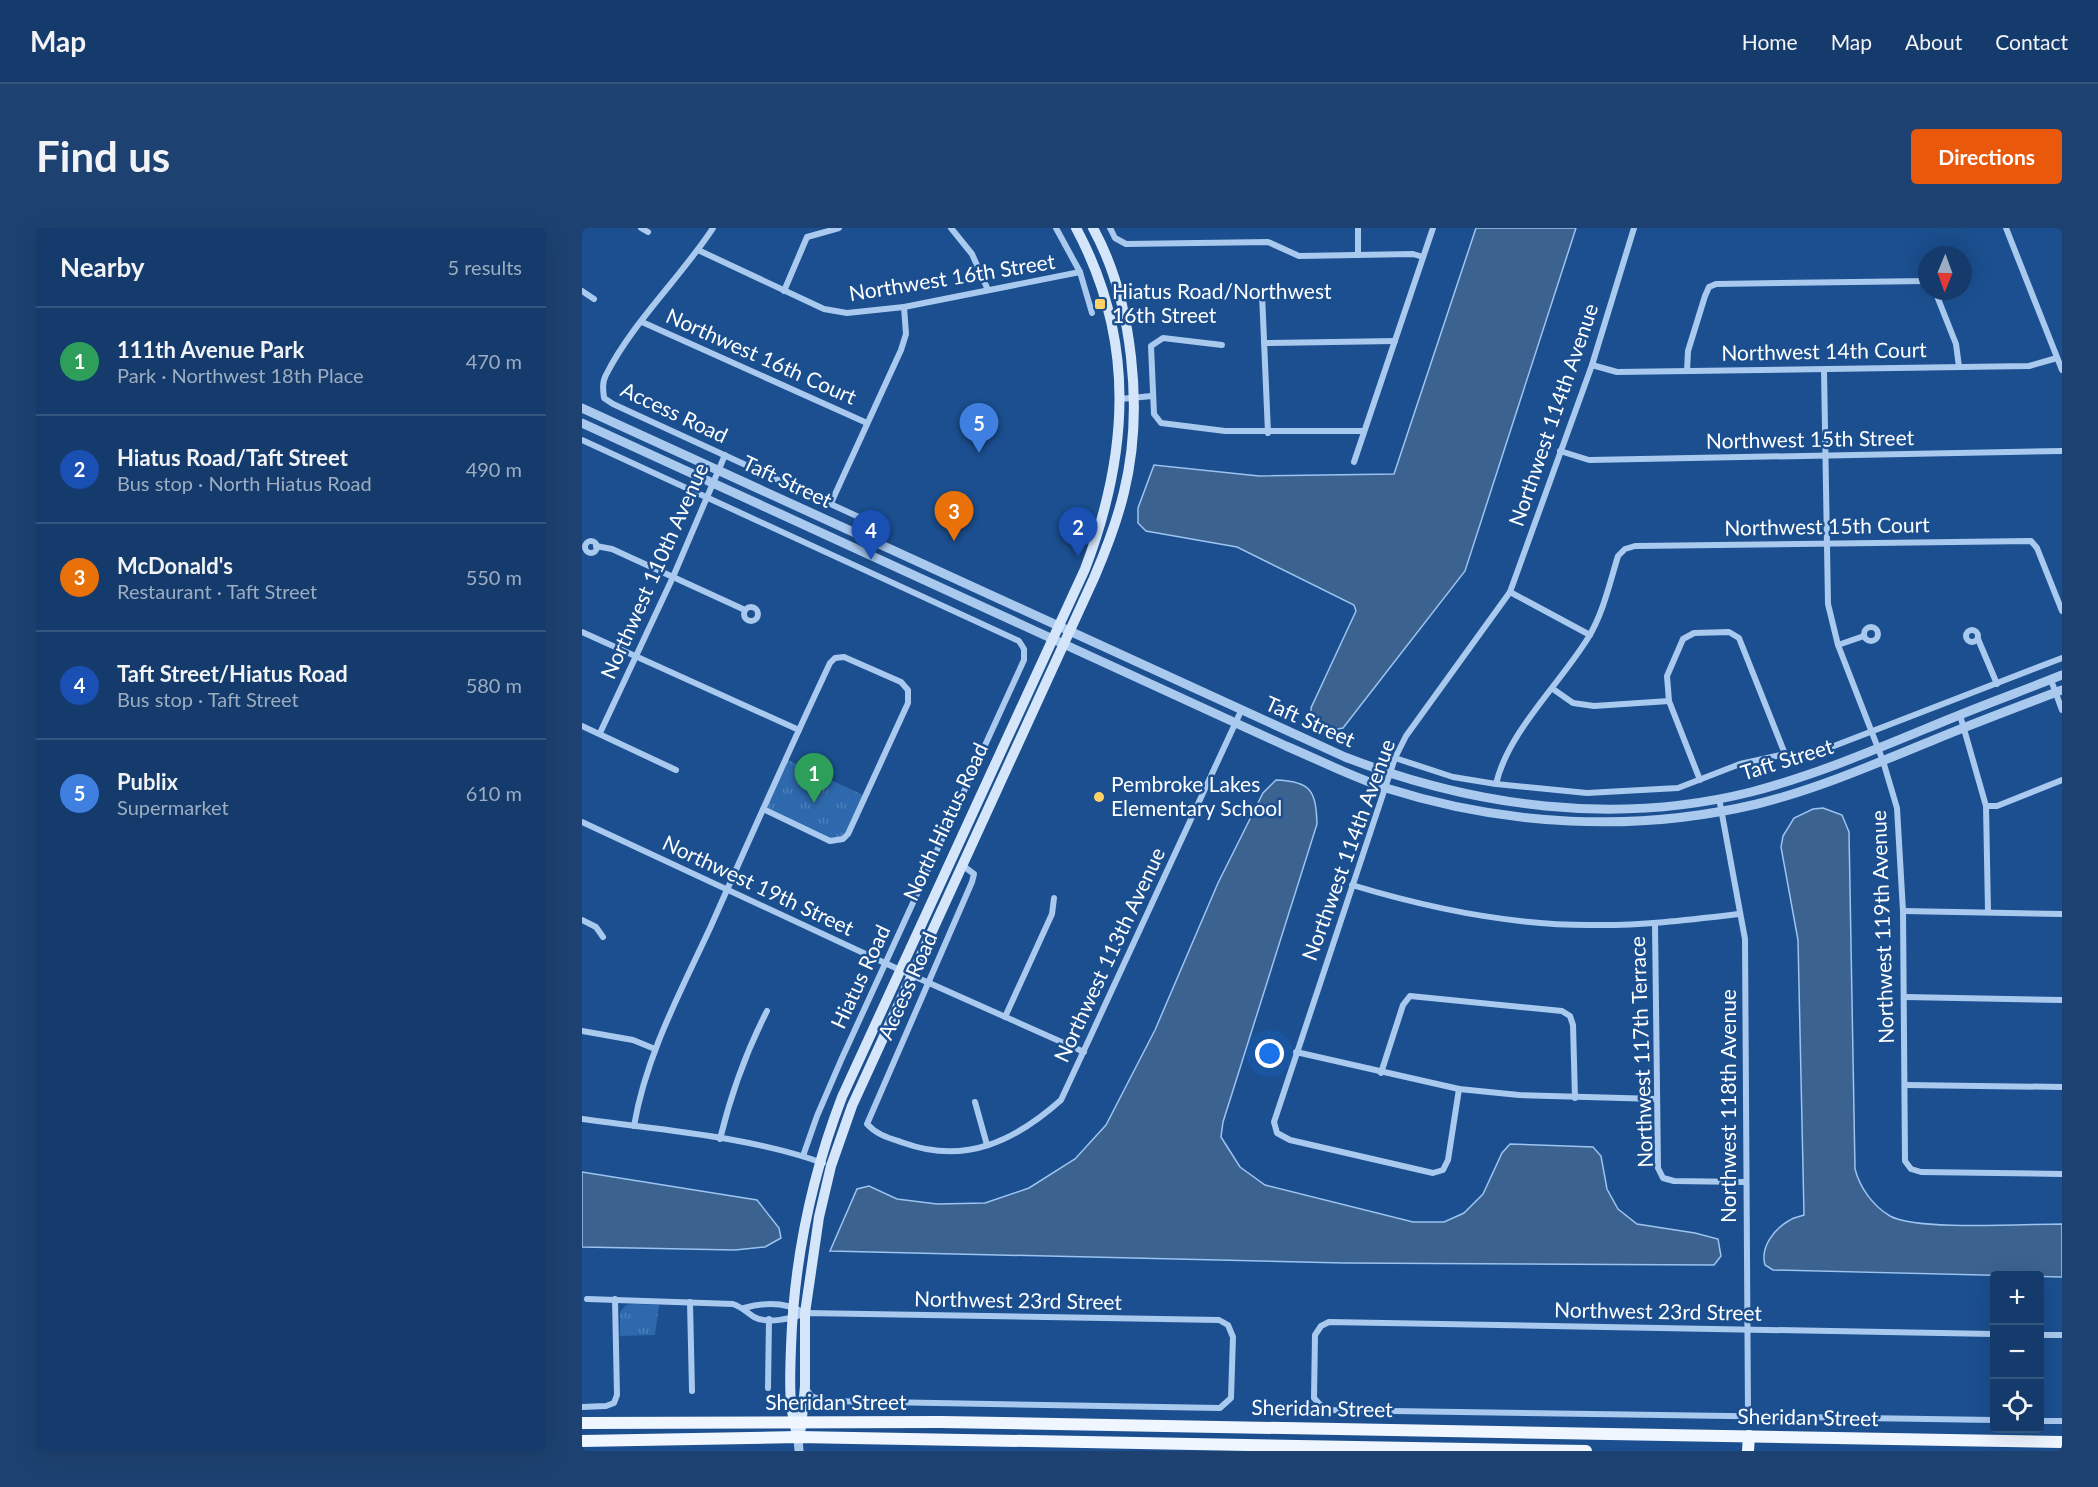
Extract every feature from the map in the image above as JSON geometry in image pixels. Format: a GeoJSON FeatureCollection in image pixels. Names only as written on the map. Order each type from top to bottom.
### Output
{"type":"FeatureCollection","features":[{"type":"Feature","properties":{"kind":"main road","name":"North Hiatus Road"},"geometry":{"type":"LineString","coordinates":[[798,1422],[790,1384],[792,1306],[797,1260],[819,1162],[842,1097],[1085,569],[1113,484],[1119,440],[1120,399],[1115,338],[1107,303],[1095,268],[1076,228]]}},
{"type":"Feature","properties":{"kind":"main road","name":"North Hiatus Road"},"geometry":{"type":"LineString","coordinates":[[798,1437],[798,1422],[805,1386],[805,1313],[819,1217],[831,1166],[852,1106],[1112,535],[1125,489],[1134,396],[1128,336],[1109,265],[1093,228]]}},
{"type":"Feature","properties":{"kind":"main road"},"geometry":{"type":"LineString","coordinates":[[1016,718],[1028,723]]}},
{"type":"Feature","properties":{"kind":"main road","name":"Sheridan Street"},"geometry":{"type":"LineString","coordinates":[[582,1423],[941,1422],[2062,1442]]}},
{"type":"Feature","properties":{"kind":"main road"},"geometry":{"type":"LineString","coordinates":[[1748,1451],[1749,1436]]}},
{"type":"Feature","properties":{"kind":"main road","name":"Sheridan Street"},"geometry":{"type":"LineString","coordinates":[[582,1441],[798,1437],[1586,1451]]}},
{"type":"Feature","properties":{"kind":"street"},"geometry":{"type":"LineString","coordinates":[[642,322],[668,284],[698,250],[713,228]]}},
{"type":"Feature","properties":{"kind":"street"},"geometry":{"type":"LineString","coordinates":[[784,291],[807,237],[839,228]]}},
{"type":"Feature","properties":{"kind":"street"},"geometry":{"type":"LineString","coordinates":[[951,228],[972,254],[988,290]]}},
{"type":"Feature","properties":{"kind":"street"},"geometry":{"type":"LineString","coordinates":[[1056,228],[1080,272],[1092,313]]}},
{"type":"Feature","properties":{"kind":"street"},"geometry":{"type":"LineString","coordinates":[[1110,228],[1118,240],[1142,245],[1268,242],[1299,256],[1413,254],[1423,257]]}},
{"type":"Feature","properties":{"kind":"street"},"geometry":{"type":"LineString","coordinates":[[1358,228],[1358,255]]}},
{"type":"Feature","properties":{"kind":"street"},"geometry":{"type":"LineString","coordinates":[[1354,462],[1433,228]]}},
{"type":"Feature","properties":{"kind":"street","name":"Northwest 114th Avenue"},"geometry":{"type":"LineString","coordinates":[[1459,1089],[1448,1160],[1443,1170],[1433,1173],[1355,1157],[1290,1140],[1277,1133],[1274,1122],[1395,759],[1406,736],[1510,592],[1592,365],[1634,228]]}},
{"type":"Feature","properties":{"kind":"street"},"geometry":{"type":"LineString","coordinates":[[2006,228],[2062,370]]}},
{"type":"Feature","properties":{"kind":"street","name":"Northwest 16th Street"},"geometry":{"type":"LineString","coordinates":[[698,250],[824,309],[847,313],[904,307],[1080,272]]}},
{"type":"Feature","properties":{"kind":"street"},"geometry":{"type":"LineString","coordinates":[[1686,371],[1688,351],[1709,287],[1716,284],[1918,281]]}},
{"type":"Feature","properties":{"kind":"street"},"geometry":{"type":"LineString","coordinates":[[582,291],[594,299]]}},
{"type":"Feature","properties":{"kind":"street"},"geometry":{"type":"LineString","coordinates":[[1262,294],[1268,433]]}},
{"type":"Feature","properties":{"kind":"street"},"geometry":{"type":"LineString","coordinates":[[1939,300],[1956,344],[1959,367]]}},
{"type":"Feature","properties":{"kind":"street"},"geometry":{"type":"LineString","coordinates":[[831,503],[901,350],[906,334],[904,307]]}},
{"type":"Feature","properties":{"kind":"street","name":"Access Road"},"geometry":{"type":"LineString","coordinates":[[642,322],[605,376],[604,398],[861,518]]}},
{"type":"Feature","properties":{"kind":"street","name":"Northwest 16th Court"},"geometry":{"type":"LineString","coordinates":[[642,322],[867,423]]}},
{"type":"Feature","properties":{"kind":"street"},"geometry":{"type":"LineString","coordinates":[[1222,345],[1163,338],[1155,341],[1150,354],[1152,396],[1154,414],[1161,423],[1225,431],[1268,433],[1364,431]]}},
{"type":"Feature","properties":{"kind":"street"},"geometry":{"type":"LineString","coordinates":[[1264,343],[1395,341]]}},
{"type":"Feature","properties":{"kind":"street","name":"Northwest 14th Court"},"geometry":{"type":"LineString","coordinates":[[1592,365],[1617,372],[1824,370],[2029,366],[2057,358]]}},
{"type":"Feature","properties":{"kind":"street","name":"Northwest 119th Avenue"},"geometry":{"type":"LineString","coordinates":[[1824,370],[1828,604],[1838,645],[1883,761],[1897,808],[1905,997],[1905,1161],[1911,1169],[1921,1172],[2062,1174]]}},
{"type":"Feature","properties":{"kind":"street"},"geometry":{"type":"LineString","coordinates":[[1120,399],[1152,396]]}},
{"type":"Feature","properties":{"kind":"street","name":"Taft Street"},"geometry":{"type":"LineString","coordinates":[[582,408],[1241,711],[1389,774],[1442,790],[1554,807],[1628,808],[1719,798],[1797,778],[1878,749],[2062,675]]}},
{"type":"Feature","properties":{"kind":"street","name":"Taft Street"},"geometry":{"type":"LineString","coordinates":[[582,423],[1183,699],[1385,787],[1438,802],[1500,815],[1553,820],[1629,821],[1722,811],[1800,792],[2059,691]]}},
{"type":"Feature","properties":{"kind":"street"},"geometry":{"type":"LineString","coordinates":[[582,440],[708,498]]}},
{"type":"Feature","properties":{"kind":"street","name":"Northwest 15th Street"},"geometry":{"type":"LineString","coordinates":[[1560,451],[1589,460],[2062,451]]}},
{"type":"Feature","properties":{"kind":"street","name":"Northwest 110th Avenue"},"geometry":{"type":"LineString","coordinates":[[600,733],[673,577],[725,455]]}},
{"type":"Feature","properties":{"kind":"street","name":"Hiatus Road"},"geometry":{"type":"LineString","coordinates":[[708,498],[1019,641],[1024,649],[1024,660],[885,963],[817,1116],[803,1156]]}},
{"type":"Feature","properties":{"kind":"street","name":"Northwest 15th Court"},"geometry":{"type":"LineString","coordinates":[[1590,635],[1618,556],[1625,549],[1635,546],[2031,542],[2037,548],[2062,610]]}},
{"type":"Feature","properties":{"kind":"street"},"geometry":{"type":"LineString","coordinates":[[596,546],[612,549],[745,610]]}},
{"type":"Feature","properties":{"kind":"street"},"geometry":{"type":"LineString","coordinates":[[878,558],[884,546]]}},
{"type":"Feature","properties":{"kind":"street"},"geometry":{"type":"LineString","coordinates":[[949,591],[955,579]]}},
{"type":"Feature","properties":{"kind":"street"},"geometry":{"type":"LineString","coordinates":[[1496,784],[1500,763],[1510,745],[1553,689],[1590,635],[1510,592]]}},
{"type":"Feature","properties":{"kind":"street"},"geometry":{"type":"LineString","coordinates":[[582,632],[799,730]]}},
{"type":"Feature","properties":{"kind":"street"},"geometry":{"type":"LineString","coordinates":[[1700,780],[1669,701],[1667,675],[1683,639],[1694,633],[1729,632],[1739,638],[1785,754]]}},
{"type":"Feature","properties":{"kind":"street"},"geometry":{"type":"LineString","coordinates":[[1838,645],[1864,636]]}},
{"type":"Feature","properties":{"kind":"street"},"geometry":{"type":"LineString","coordinates":[[1978,639],[1997,684]]}},
{"type":"Feature","properties":{"kind":"street"},"geometry":{"type":"LineString","coordinates":[[634,1126],[638,1100],[655,1049],[763,809],[799,730],[835,658],[844,657],[901,682],[908,690],[908,703],[848,834],[843,838],[830,841],[763,809]]}},
{"type":"Feature","properties":{"kind":"street"},"geometry":{"type":"LineString","coordinates":[[1395,759],[1453,777],[1496,784],[1587,793],[1678,788],[1740,764],[1785,754],[1808,756],[2062,658]]}},
{"type":"Feature","properties":{"kind":"street"},"geometry":{"type":"LineString","coordinates":[[2051,680],[2059,691],[2062,710]]}},
{"type":"Feature","properties":{"kind":"street"},"geometry":{"type":"LineString","coordinates":[[1183,699],[1189,687]]}},
{"type":"Feature","properties":{"kind":"street"},"geometry":{"type":"LineString","coordinates":[[1553,689],[1573,703],[1594,706],[1669,701]]}},
{"type":"Feature","properties":{"kind":"street","name":"Northwest 113th Avenue"},"geometry":{"type":"LineString","coordinates":[[867,1124],[876,1133],[921,1149],[944,1153],[972,1150],[1009,1138],[1039,1120],[1061,1100],[1241,711]]}},
{"type":"Feature","properties":{"kind":"street"},"geometry":{"type":"LineString","coordinates":[[1960,715],[1986,806],[1988,911]]}},
{"type":"Feature","properties":{"kind":"street"},"geometry":{"type":"LineString","coordinates":[[582,726],[676,770]]}},
{"type":"Feature","properties":{"kind":"street"},"geometry":{"type":"LineString","coordinates":[[1986,806],[1997,806],[2062,780]]}},
{"type":"Feature","properties":{"kind":"street","name":"Northwest 118th Avenue"},"geometry":{"type":"LineString","coordinates":[[1719,798],[1745,939],[1748,1416]]}},
{"type":"Feature","properties":{"kind":"street"},"geometry":{"type":"LineString","coordinates":[[1553,820],[1554,807]]}},
{"type":"Feature","properties":{"kind":"street","name":"Northwest 19th Street"},"geometry":{"type":"LineString","coordinates":[[582,822],[900,970],[1084,1052]]}},
{"type":"Feature","properties":{"kind":"street","name":"Access Road"},"geometry":{"type":"LineString","coordinates":[[867,1124],[972,882],[974,874],[962,865]]}},
{"type":"Feature","properties":{"kind":"street"},"geometry":{"type":"LineString","coordinates":[[1352,885],[1390,897],[1491,917],[1588,926],[1655,924],[1739,914]]}},
{"type":"Feature","properties":{"kind":"street"},"geometry":{"type":"LineString","coordinates":[[1005,1017],[1052,914],[1053,898]]}},
{"type":"Feature","properties":{"kind":"street"},"geometry":{"type":"LineString","coordinates":[[1903,911],[2062,914]]}},
{"type":"Feature","properties":{"kind":"street"},"geometry":{"type":"LineString","coordinates":[[582,920],[596,927],[603,937]]}},
{"type":"Feature","properties":{"kind":"street","name":"Northwest 117th Terrace"},"geometry":{"type":"LineString","coordinates":[[1655,924],[1658,1168],[1663,1178],[1674,1181],[1745,1182]]}},
{"type":"Feature","properties":{"kind":"street"},"geometry":{"type":"LineString","coordinates":[[1381,1073],[1403,1005],[1410,996],[1562,1011],[1570,1016],[1573,1026],[1575,1098]]}},
{"type":"Feature","properties":{"kind":"street"},"geometry":{"type":"LineString","coordinates":[[1905,997],[2062,1000]]}},
{"type":"Feature","properties":{"kind":"street"},"geometry":{"type":"LineString","coordinates":[[720,1139],[730,1099],[751,1044],[767,1011]]}},
{"type":"Feature","properties":{"kind":"street"},"geometry":{"type":"LineString","coordinates":[[582,1031],[633,1040],[655,1049]]}},
{"type":"Feature","properties":{"kind":"street"},"geometry":{"type":"LineString","coordinates":[[1296,1052],[1459,1089],[1575,1098],[1657,1099]]}},
{"type":"Feature","properties":{"kind":"street"},"geometry":{"type":"LineString","coordinates":[[1905,1085],[2062,1087]]}},
{"type":"Feature","properties":{"kind":"street"},"geometry":{"type":"LineString","coordinates":[[975,1102],[987,1145]]}},
{"type":"Feature","properties":{"kind":"street"},"geometry":{"type":"LineString","coordinates":[[582,1119],[720,1139],[803,1156],[831,1166]]}},
{"type":"Feature","properties":{"kind":"street"},"geometry":{"type":"LineString","coordinates":[[587,1299],[733,1304],[744,1308],[755,1318],[769,1319],[792,1319],[805,1313]]}},
{"type":"Feature","properties":{"kind":"street"},"geometry":{"type":"LineString","coordinates":[[582,1407],[606,1406],[614,1403],[616,1395],[615,1299]]}},
{"type":"Feature","properties":{"kind":"street"},"geometry":{"type":"LineString","coordinates":[[690,1302],[692,1391]]}},
{"type":"Feature","properties":{"kind":"street"},"geometry":{"type":"LineString","coordinates":[[744,1308],[758,1304],[792,1306],[805,1313]]}},
{"type":"Feature","properties":{"kind":"street","name":"Northwest 23rd Street"},"geometry":{"type":"LineString","coordinates":[[805,1313],[1219,1320],[1228,1325],[1233,1347],[1231,1398],[1227,1404]]}},
{"type":"Feature","properties":{"kind":"street"},"geometry":{"type":"LineString","coordinates":[[768,1388],[769,1319]]}},
{"type":"Feature","properties":{"kind":"street","name":"Northwest 23rd Street"},"geometry":{"type":"LineString","coordinates":[[1325,1410],[1314,1398],[1315,1335],[1321,1326],[1329,1322],[1990,1334]]}},
{"type":"Feature","properties":{"kind":"street"},"geometry":{"type":"LineString","coordinates":[[2044,1335],[2062,1335]]}},
{"type":"Feature","properties":{"kind":"street","name":"Sheridan Street"},"geometry":{"type":"LineString","coordinates":[[805,1386],[811,1396],[826,1401],[1220,1408],[1227,1404]]}},
{"type":"Feature","properties":{"kind":"street","name":"Sheridan Street"},"geometry":{"type":"LineString","coordinates":[[1325,1410],[1990,1420]]}},
{"type":"Feature","properties":{"kind":"street"},"geometry":{"type":"LineString","coordinates":[[2044,1421],[2062,1421]]}},
{"type":"Feature","properties":{"kind":"street","name":"North Hiatus Road"},"geometry":{"type":"LineString","coordinates":[[798,1437],[799,1451]]}},
{"type":"Feature","properties":{"kind":"green space"},"geometry":{"type":"Polygon","coordinates":[[[786,759],[865,796],[848,834],[830,841],[763,809],[786,759]]]}},
{"type":"Feature","properties":{"kind":"green space"},"geometry":{"type":"Polygon","coordinates":[[[626,1305],[659,1305],[655,1335],[620,1336],[620,1312],[626,1305]]]}},
{"type":"Feature","properties":{"kind":"shaded area"},"geometry":{"type":"Polygon","coordinates":[[[1476,228],[1576,228],[1465,571],[1343,728],[1327,731],[1311,715],[1311,708],[1356,611],[1354,605],[1237,547],[1146,531],[1138,523],[1138,508],[1154,465],[1259,476],[1394,474],[1476,228]]]}},
{"type":"Feature","properties":{"kind":"shaded area"},"geometry":{"type":"Polygon","coordinates":[[[1276,780],[1297,783],[1309,790],[1315,803],[1317,824],[1223,1122],[1221,1137],[1240,1167],[1265,1185],[1413,1222],[1444,1222],[1464,1213],[1483,1194],[1502,1153],[1510,1144],[1593,1147],[1601,1156],[1607,1189],[1618,1209],[1637,1224],[1718,1239],[1721,1256],[1714,1265],[1344,1263],[830,1251],[857,1189],[869,1186],[897,1199],[937,1204],[985,1203],[1029,1188],[1075,1159],[1106,1125],[1155,1030],[1218,883],[1263,793],[1276,780]]]}},
{"type":"Feature","properties":{"kind":"shaded area"},"geometry":{"type":"Polygon","coordinates":[[[1823,808],[1842,815],[1849,832],[1855,1169],[1860,1183],[1878,1207],[1890,1216],[1904,1221],[1947,1225],[2062,1224],[2062,1277],[2044,1277],[2044,1271],[1990,1271],[1990,1275],[1773,1270],[1765,1265],[1766,1245],[1774,1233],[1792,1219],[1804,1215],[1798,940],[1781,847],[1783,836],[1794,818],[1813,809],[1823,808]]]}},
{"type":"Feature","properties":{"kind":"shaded area"},"geometry":{"type":"Polygon","coordinates":[[[582,1172],[757,1200],[779,1228],[781,1238],[765,1247],[735,1250],[582,1247],[582,1172]]]}},
{"type":"Feature","properties":{"kind":"place","name":"Hiatus Road/Northwest 16th Street"},"geometry":{"type":"Point","coordinates":[1100,304]}},
{"type":"Feature","properties":{"kind":"place","name":"Publix"},"geometry":{"type":"Point","coordinates":[979,453]}},
{"type":"Feature","properties":{"kind":"place","name":"McDonald's"},"geometry":{"type":"Point","coordinates":[954,541]}},
{"type":"Feature","properties":{"kind":"place","name":"Hiatus Road/Taft Street"},"geometry":{"type":"Point","coordinates":[1078,557]}},
{"type":"Feature","properties":{"kind":"place","name":"Taft Street/Hiatus Road"},"geometry":{"type":"Point","coordinates":[871,560]}},
{"type":"Feature","properties":{"kind":"place","name":"Pembroke Lakes Elementary School"},"geometry":{"type":"Point","coordinates":[1099,797]}},
{"type":"Feature","properties":{"kind":"place","name":"111th Avenue Park"},"geometry":{"type":"Point","coordinates":[814,803]}}]}
